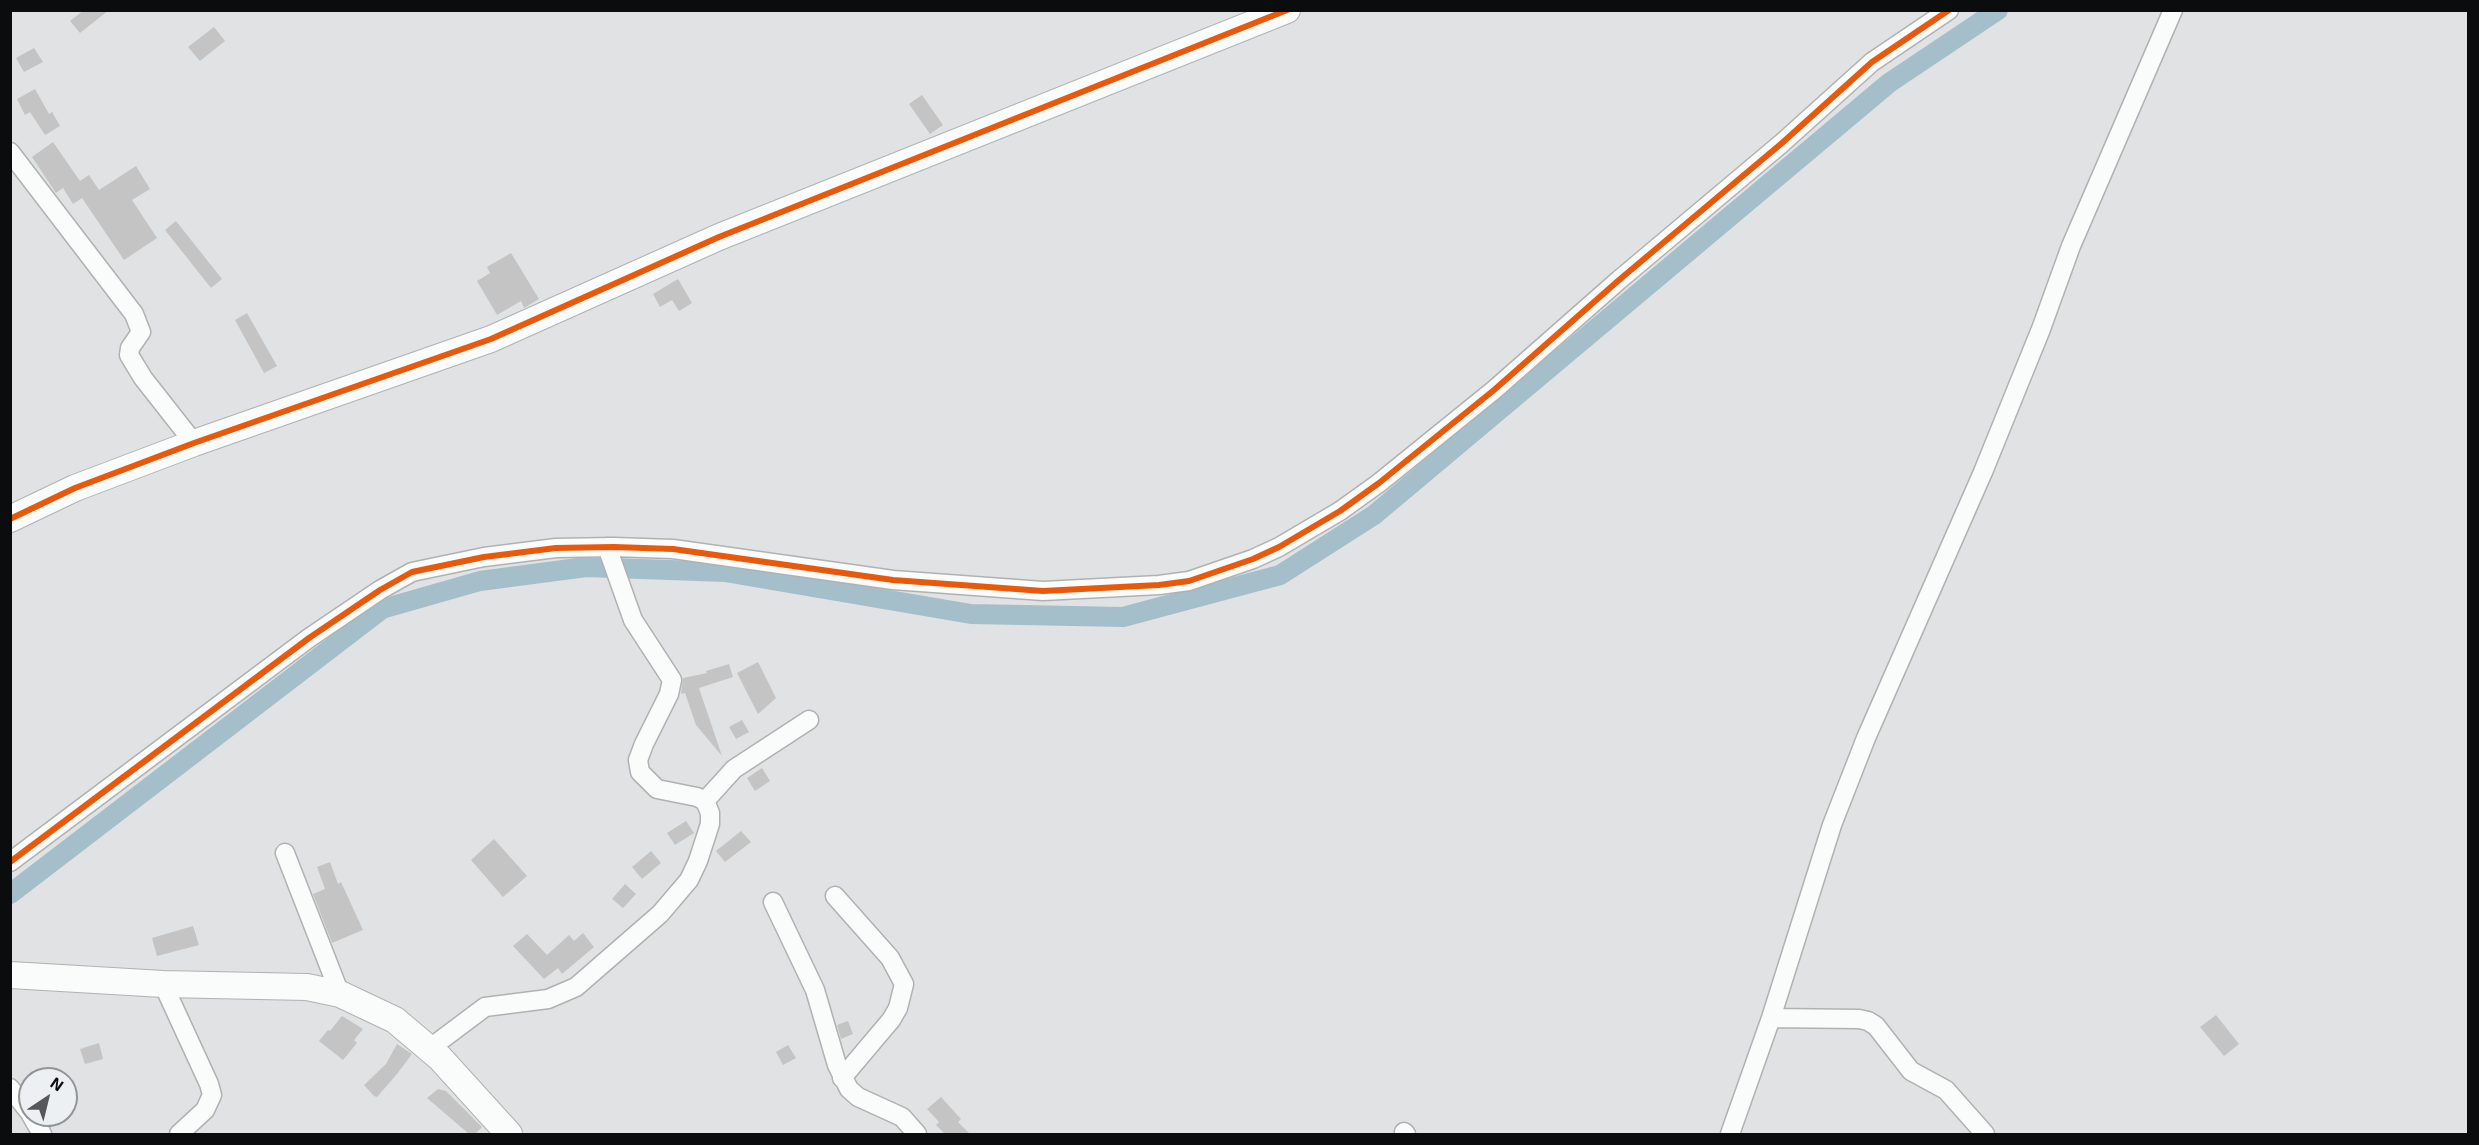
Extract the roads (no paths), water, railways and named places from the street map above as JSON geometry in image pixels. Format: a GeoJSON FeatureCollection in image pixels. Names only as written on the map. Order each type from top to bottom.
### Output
{"type":"FeatureCollection","features":[{"type":"Feature","properties":{"kind":"street"},"geometry":{"type":"LineString","coordinates":[[10,862],[299,645],[412,572],[484,557],[556,548],[609,551],[673,549],[893,580],[1043,591],[1189,581],[1253,559],[1279,547],[1340,511],[1494,390],[1782,143],[1872,62],[1949,10]]}},
{"type":"Feature","properties":{"kind":"street"},"geometry":{"type":"LineString","coordinates":[[1730,1134],[1771,1018],[1832,825],[1866,738],[1983,471],[2041,329],[2071,246],[2173,10]]}},
{"type":"Feature","properties":{"kind":"street"},"geometry":{"type":"LineString","coordinates":[[10,519],[75,488],[194,443],[491,339],[719,237],[1276,13]]}},
{"type":"Feature","properties":{"kind":"street"},"geometry":{"type":"LineString","coordinates":[[10,152],[134,314],[141,332],[130,348],[129,355],[143,378],[194,443]]}},
{"type":"Feature","properties":{"kind":"street"},"geometry":{"type":"LineString","coordinates":[[429,1049],[485,1007],[548,999],[562,995],[576,987],[643,929],[689,880],[698,861],[710,824],[710,813],[705,801],[697,797],[657,789],[640,772],[638,760],[669,694],[672,680],[633,620],[609,551]]}},
{"type":"Feature","properties":{"kind":"street"},"geometry":{"type":"LineString","coordinates":[[705,801],[734,769],[810,720]]}},
{"type":"Feature","properties":{"kind":"street"},"geometry":{"type":"LineString","coordinates":[[285,852],[340,994]]}},
{"type":"Feature","properties":{"kind":"street"},"geometry":{"type":"LineString","coordinates":[[835,896],[890,958],[904,984],[898,1008],[891,1020],[842,1078]]}},
{"type":"Feature","properties":{"kind":"street"},"geometry":{"type":"LineString","coordinates":[[773,902],[815,990],[842,1078],[858,1097],[902,1117],[916,1134]]}},
{"type":"Feature","properties":{"kind":"street"},"geometry":{"type":"LineString","coordinates":[[10,975],[163,984],[307,987],[340,994],[395,1020],[429,1049],[509,1134]]}},
{"type":"Feature","properties":{"kind":"street"},"geometry":{"type":"LineString","coordinates":[[163,984],[209,1083],[212,1095],[205,1110],[179,1134]]}},
{"type":"Feature","properties":{"kind":"street"},"geometry":{"type":"LineString","coordinates":[[1771,1018],[1859,1018],[1868,1021],[1876,1026],[1911,1071],[1946,1090],[1985,1134]]}},
{"type":"Feature","properties":{"kind":"waterway"},"geometry":{"type":"LineString","coordinates":[[10,894],[382,609],[480,581],[586,567],[725,572],[971,614],[1123,617],[1280,575],[1374,515],[1889,83],[1998,10]]}}]}
